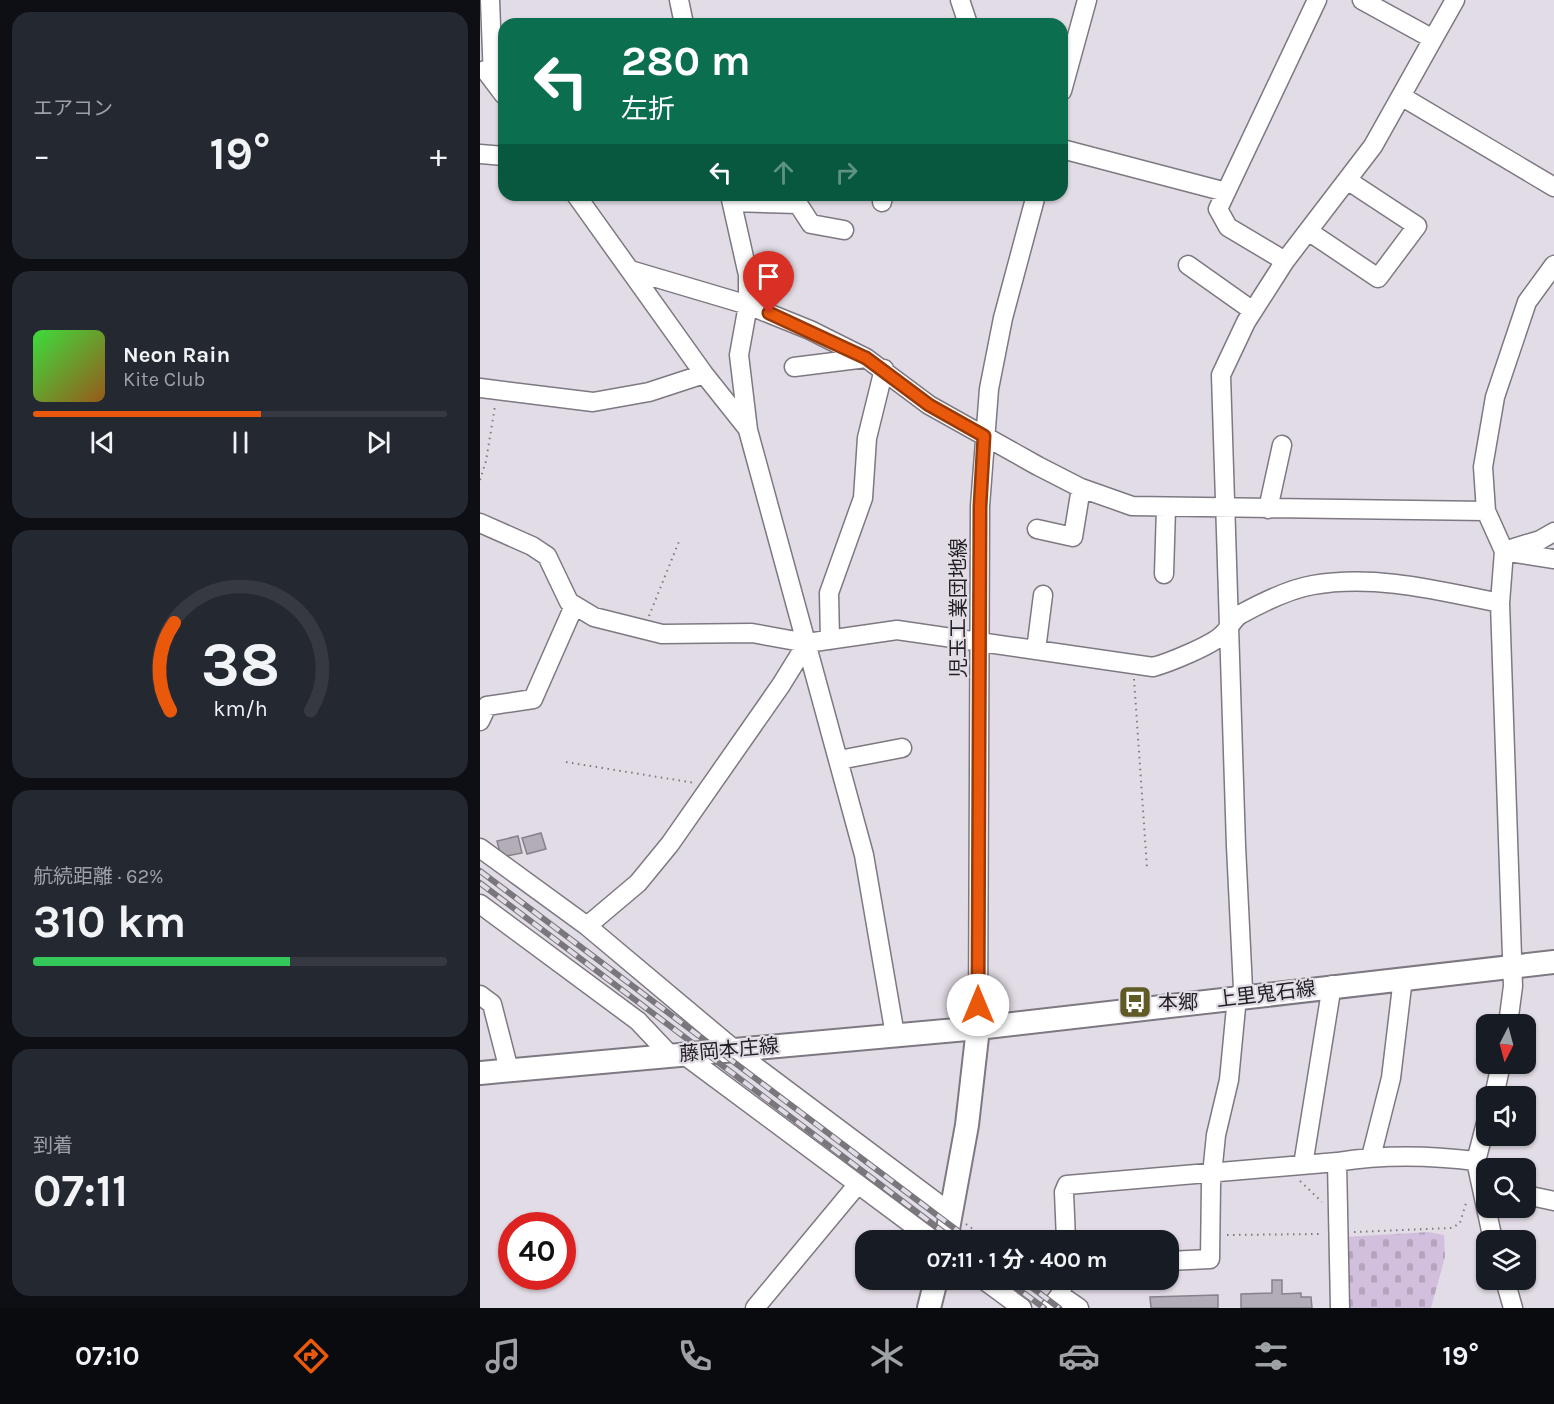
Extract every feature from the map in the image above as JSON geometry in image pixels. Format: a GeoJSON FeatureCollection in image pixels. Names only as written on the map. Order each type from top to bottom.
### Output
{"type":"FeatureCollection","features":[{"type":"Feature","properties":{"kind":"main road","name":"上里鬼石線"},"geometry":{"type":"LineString","coordinates":[[978,1028],[1152,1010],[1238,997],[1554,962]]}},
{"type":"Feature","properties":{"kind":"main road","name":"藤岡本庄線"},"geometry":{"type":"LineString","coordinates":[[480,1073],[978,1028]]}},
{"type":"Feature","properties":{"kind":"main road"},"geometry":{"type":"LineString","coordinates":[[948,1230],[969,1114],[978,1028]]}},
{"type":"Feature","properties":{"kind":"main road"},"geometry":{"type":"LineString","coordinates":[[929,1308],[934,1290]]}},
{"type":"Feature","properties":{"kind":"street"},"geometry":{"type":"LineString","coordinates":[[490,0],[492,68]]}},
{"type":"Feature","properties":{"kind":"street"},"geometry":{"type":"LineString","coordinates":[[679,0],[683,18]]}},
{"type":"Feature","properties":{"kind":"street"},"geometry":{"type":"LineString","coordinates":[[960,0],[966,18]]}},
{"type":"Feature","properties":{"kind":"street"},"geometry":{"type":"LineString","coordinates":[[1068,63],[1086,0]]}},
{"type":"Feature","properties":{"kind":"street"},"geometry":{"type":"LineString","coordinates":[[1285,261],[1228,227],[1218,209],[1317,0]]}},
{"type":"Feature","properties":{"kind":"street"},"geometry":{"type":"LineString","coordinates":[[1362,0],[1433,39]]}},
{"type":"Feature","properties":{"kind":"street"},"geometry":{"type":"LineString","coordinates":[[1179,1260],[1210,1259],[1216,1135],[1230,1080],[1238,997],[1243,989],[1236,846],[1221,375],[1253,311],[1285,261],[1373,146],[1455,0]]}},
{"type":"Feature","properties":{"kind":"street"},"geometry":{"type":"LineString","coordinates":[[1401,96],[1554,187]]}},
{"type":"Feature","properties":{"kind":"street"},"geometry":{"type":"LineString","coordinates":[[1068,151],[1226,192]]}},
{"type":"Feature","properties":{"kind":"street"},"geometry":{"type":"LineString","coordinates":[[480,154],[498,156]]}},
{"type":"Feature","properties":{"kind":"street"},"geometry":{"type":"LineString","coordinates":[[1308,231],[1378,278],[1417,226],[1347,180]]}},
{"type":"Feature","properties":{"kind":"street"},"geometry":{"type":"LineString","coordinates":[[580,201],[704,374],[748,430]]}},
{"type":"Feature","properties":{"kind":"street"},"geometry":{"type":"LineString","coordinates":[[732,201],[748,275],[748,304],[739,355],[748,430],[864,855],[895,1035]]}},
{"type":"Feature","properties":{"kind":"street"},"geometry":{"type":"LineString","coordinates":[[764,201],[798,204],[811,224],[844,230]]}},
{"type":"Feature","properties":{"kind":"street","name":"児玉工業団地線"},"geometry":{"type":"LineString","coordinates":[[978,1028],[980,506],[984,436],[995,353],[1034,201]]}},
{"type":"Feature","properties":{"kind":"street"},"geometry":{"type":"LineString","coordinates":[[1188,265],[1253,311]]}},
{"type":"Feature","properties":{"kind":"street"},"geometry":{"type":"LineString","coordinates":[[1509,1014],[1513,965],[1500,603],[1504,551],[1486,511],[1483,467],[1494,397],[1527,302],[1554,265]]}},
{"type":"Feature","properties":{"kind":"street"},"geometry":{"type":"LineString","coordinates":[[630,270],[748,304],[810,330],[866,358],[884,369],[929,405],[984,436],[1081,488],[1132,506],[1486,511]]}},
{"type":"Feature","properties":{"kind":"street"},"geometry":{"type":"LineString","coordinates":[[794,366],[866,358]]}},
{"type":"Feature","properties":{"kind":"street"},"geometry":{"type":"LineString","coordinates":[[830,640],[829,593],[863,498],[867,438],[884,369]]}},
{"type":"Feature","properties":{"kind":"street"},"geometry":{"type":"LineString","coordinates":[[489,389],[592,402],[649,392],[704,374]]}},
{"type":"Feature","properties":{"kind":"street"},"geometry":{"type":"LineString","coordinates":[[1268,508],[1282,445]]}},
{"type":"Feature","properties":{"kind":"street"},"geometry":{"type":"LineString","coordinates":[[1037,529],[1073,537],[1081,488]]}},
{"type":"Feature","properties":{"kind":"street"},"geometry":{"type":"LineString","coordinates":[[1164,574],[1166,508]]}},
{"type":"Feature","properties":{"kind":"street"},"geometry":{"type":"LineString","coordinates":[[480,523],[532,546],[547,556],[569,602],[574,606],[594,617],[662,634],[753,633],[807,643],[897,630],[1153,667],[1167,663],[1222,636],[1237,615],[1310,585],[1332,582],[1407,585],[1500,603]]}},
{"type":"Feature","properties":{"kind":"street"},"geometry":{"type":"LineString","coordinates":[[1504,551],[1540,540],[1554,532]]}},
{"type":"Feature","properties":{"kind":"street"},"geometry":{"type":"LineString","coordinates":[[1504,551],[1554,559]]}},
{"type":"Feature","properties":{"kind":"street"},"geometry":{"type":"LineString","coordinates":[[1036,650],[1043,595]]}},
{"type":"Feature","properties":{"kind":"street"},"geometry":{"type":"LineString","coordinates":[[480,721],[487,706],[533,699],[574,606]]}},
{"type":"Feature","properties":{"kind":"street"},"geometry":{"type":"LineString","coordinates":[[587,926],[639,883],[670,844],[781,685],[807,643]]}},
{"type":"Feature","properties":{"kind":"street"},"geometry":{"type":"LineString","coordinates":[[839,760],[902,748]]}},
{"type":"Feature","properties":{"kind":"street"},"geometry":{"type":"LineString","coordinates":[[480,848],[587,926],[736,1050],[952,1214]]}},
{"type":"Feature","properties":{"kind":"street"},"geometry":{"type":"LineString","coordinates":[[480,904],[638,1021],[677,1055],[920,1230]]}},
{"type":"Feature","properties":{"kind":"street"},"geometry":{"type":"LineString","coordinates":[[1371,1156],[1391,1078],[1403,978]]}},
{"type":"Feature","properties":{"kind":"street"},"geometry":{"type":"LineString","coordinates":[[1298,1170],[1332,986]]}},
{"type":"Feature","properties":{"kind":"street"},"geometry":{"type":"LineString","coordinates":[[480,995],[492,1004],[508,1070]]}},
{"type":"Feature","properties":{"kind":"street"},"geometry":{"type":"LineString","coordinates":[[1065,1230],[1064,1192],[1068,1185],[1213,1171],[1298,1170],[1371,1156],[1427,1155],[1476,1161]]}},
{"type":"Feature","properties":{"kind":"street"},"geometry":{"type":"LineString","coordinates":[[1337,1162],[1335,1233],[1340,1308]]}},
{"type":"Feature","properties":{"kind":"street"},"geometry":{"type":"LineString","coordinates":[[755,1308],[858,1184]]}},
{"type":"Feature","properties":{"kind":"street"},"geometry":{"type":"LineString","coordinates":[[1536,1197],[1554,1201]]}},
{"type":"Feature","properties":{"kind":"street"},"geometry":{"type":"LineString","coordinates":[[998,1290],[1022,1308]]}},
{"type":"Feature","properties":{"kind":"street"},"geometry":{"type":"LineString","coordinates":[[1508,1290],[1513,1308]]}},
{"type":"Feature","properties":{"kind":"street"},"geometry":{"type":"LineString","coordinates":[[1058,1294],[1079,1308]]}},
{"type":"Feature","properties":{"kind":"path"},"geometry":{"type":"LineString","coordinates":[[480,480],[486,461],[489,389]]}},
{"type":"Feature","properties":{"kind":"path"},"geometry":{"type":"LineString","coordinates":[[643,629],[680,539]]}},
{"type":"Feature","properties":{"kind":"path"},"geometry":{"type":"LineString","coordinates":[[1133,664],[1148,868]]}},
{"type":"Feature","properties":{"kind":"path"},"geometry":{"type":"LineString","coordinates":[[566,762],[709,785]]}},
{"type":"Feature","properties":{"kind":"path"},"geometry":{"type":"LineString","coordinates":[[1298,1170],[1323,1203]]}},
{"type":"Feature","properties":{"kind":"path"},"geometry":{"type":"LineString","coordinates":[[1222,1231],[1229,1236],[1452,1228],[1460,1223],[1469,1195],[1476,1193]]}},
{"type":"Feature","properties":{"kind":"path"},"geometry":{"type":"LineString","coordinates":[[952,1214],[974,1230]]}},
{"type":"Feature","properties":{"kind":"green space"},"geometry":{"type":"Polygon","coordinates":[[[1429,1232],[1444,1235],[1445,1257],[1431,1308],[1346,1308],[1344,1237],[1429,1232]]]}},
{"type":"Feature","properties":{"kind":"building"},"geometry":{"type":"Polygon","coordinates":[[[541,833],[546,849],[527,854],[522,838],[541,833]]]}},
{"type":"Feature","properties":{"kind":"building"},"geometry":{"type":"Polygon","coordinates":[[[518,836],[522,853],[501,857],[497,841],[518,836]]]}},
{"type":"Feature","properties":{"kind":"building"},"geometry":{"type":"Polygon","coordinates":[[[1272,1280],[1282,1280],[1282,1294],[1301,1293],[1301,1297],[1311,1297],[1312,1308],[1241,1308],[1241,1294],[1272,1293],[1272,1280]]]}},
{"type":"Feature","properties":{"kind":"building"},"geometry":{"type":"Polygon","coordinates":[[[1218,1295],[1218,1308],[1151,1308],[1150,1297],[1218,1295]]]}},
{"type":"Feature","properties":{"kind":"railway"},"geometry":{"type":"LineString","coordinates":[[480,871],[957,1230]]}},
{"type":"Feature","properties":{"kind":"railway"},"geometry":{"type":"LineString","coordinates":[[480,883],[941,1230]]}},
{"type":"Feature","properties":{"kind":"railway"},"geometry":{"type":"LineString","coordinates":[[1020,1290],[1044,1308]]}},
{"type":"Feature","properties":{"kind":"railway"},"geometry":{"type":"LineString","coordinates":[[1035,1290],[1059,1308]]}},
{"type":"Feature","properties":{"kind":"place","name":"本郷"},"geometry":{"type":"Point","coordinates":[1135,1002]}},
{"type":"Feature","properties":{"kind":"route"},"geometry":{"type":"LineString","coordinates":[[769,313],[810,330],[866,358],[884,369],[929,405],[984,436],[980,506],[978,1005]]}}]}
